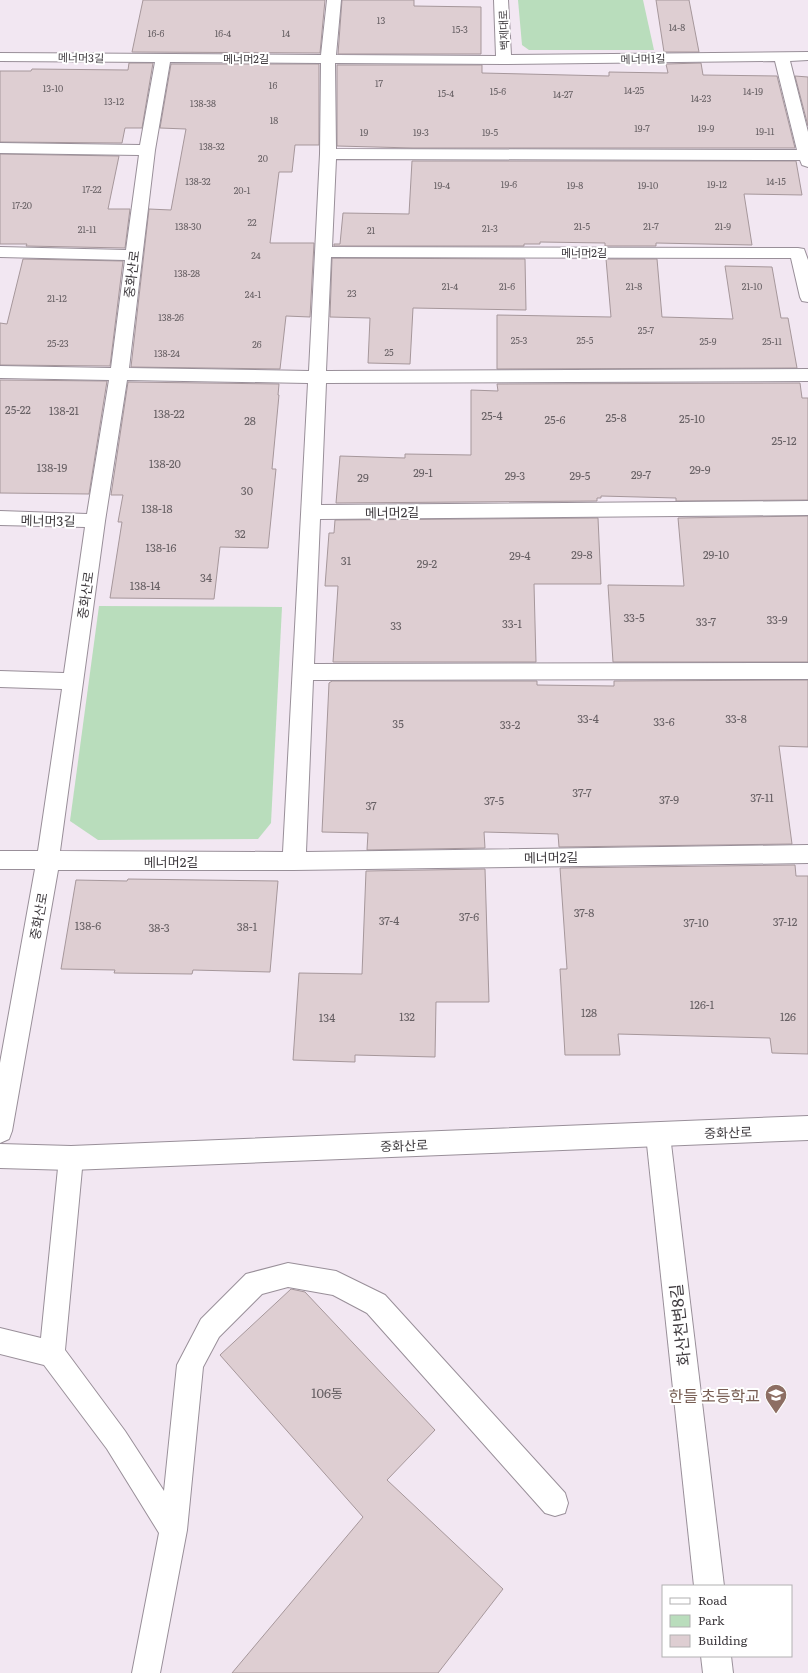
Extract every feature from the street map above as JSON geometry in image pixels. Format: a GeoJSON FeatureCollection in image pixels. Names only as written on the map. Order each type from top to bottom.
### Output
{"type":"FeatureCollection","features":[{"type":"Feature","properties":{"kind":"street"},"geometry":{"type":"LineString","coordinates":[[294,861],[319,377],[328,154],[328,58],[334,0]]}},
{"type":"Feature","properties":{"kind":"street","name":"백제대로"},"geometry":{"type":"LineString","coordinates":[[501,0],[504,60]]}},
{"type":"Feature","properties":{"kind":"street"},"geometry":{"type":"LineString","coordinates":[[328,154],[807,159],[781,56]]}},
{"type":"Feature","properties":{"kind":"street","name":"메너머1길"},"geometry":{"type":"LineString","coordinates":[[504,60],[808,56]]}},
{"type":"Feature","properties":{"kind":"street","name":"메너머3길"},"geometry":{"type":"LineString","coordinates":[[0,57],[163,58]]}},
{"type":"Feature","properties":{"kind":"street","name":"메너머2길"},"geometry":{"type":"LineString","coordinates":[[163,58],[504,60]]}},
{"type":"Feature","properties":{"kind":"street","name":"중화산로"},"geometry":{"type":"LineString","coordinates":[[0,1131],[48,861],[96,521],[119,374],[147,150],[163,58]]}},
{"type":"Feature","properties":{"kind":"street"},"geometry":{"type":"LineString","coordinates":[[0,148],[147,150]]}},
{"type":"Feature","properties":{"kind":"street","name":"메너머2길"},"geometry":{"type":"LineString","coordinates":[[324,252],[803,251],[808,298]]}},
{"type":"Feature","properties":{"kind":"street"},"geometry":{"type":"LineString","coordinates":[[0,252],[133,255]]}},
{"type":"Feature","properties":{"kind":"street"},"geometry":{"type":"LineString","coordinates":[[0,372],[319,377],[808,375]]}},
{"type":"Feature","properties":{"kind":"street","name":"메너머2길"},"geometry":{"type":"LineString","coordinates":[[311,512],[808,508]]}},
{"type":"Feature","properties":{"kind":"street","name":"메너머3길"},"geometry":{"type":"LineString","coordinates":[[0,518],[96,521]]}},
{"type":"Feature","properties":{"kind":"street"},"geometry":{"type":"LineString","coordinates":[[303,672],[808,671]]}},
{"type":"Feature","properties":{"kind":"street"},"geometry":{"type":"LineString","coordinates":[[0,679],[73,681]]}},
{"type":"Feature","properties":{"kind":"street","name":"메너머2길"},"geometry":{"type":"LineString","coordinates":[[48,861],[294,861],[808,854]]}},
{"type":"Feature","properties":{"kind":"street"},"geometry":{"type":"LineString","coordinates":[[0,860],[48,861]]}},
{"type":"Feature","properties":{"kind":"street","name":"중화산로"},"geometry":{"type":"LineString","coordinates":[[0,1156],[72,1158],[808,1128]]}},
{"type":"Feature","properties":{"kind":"street","name":"화산천변8길"},"geometry":{"type":"LineString","coordinates":[[658,1135],[708,1585]]}},
{"type":"Feature","properties":{"kind":"street"},"geometry":{"type":"LineString","coordinates":[[716,1657],[718,1673]]}},
{"type":"Feature","properties":{"kind":"lane"},"geometry":{"type":"LineString","coordinates":[[52,1354],[72,1158]]}},
{"type":"Feature","properties":{"kind":"lane"},"geometry":{"type":"LineString","coordinates":[[146,1673],[173,1530],[190,1365],[210,1328],[255,1283],[288,1275],[336,1283],[376,1304],[555,1503]]}},
{"type":"Feature","properties":{"kind":"lane"},"geometry":{"type":"LineString","coordinates":[[0,1341],[52,1354],[116,1440],[173,1530]]}},
{"type":"Feature","properties":{"kind":"green space"},"geometry":{"type":"Polygon","coordinates":[[[518,0],[643,0],[654,50],[529,50],[522,45],[518,0]]]}},
{"type":"Feature","properties":{"kind":"green space"},"geometry":{"type":"Polygon","coordinates":[[[99,606],[282,607],[271,823],[258,839],[98,840],[70,821],[99,606]]]}},
{"type":"Feature","properties":{"kind":"building"},"geometry":{"type":"Polygon","coordinates":[[[143,0],[325,0],[320,53],[132,52],[143,0]]]}},
{"type":"Feature","properties":{"kind":"building"},"geometry":{"type":"Polygon","coordinates":[[[342,0],[414,0],[414,6],[481,7],[481,54],[338,54],[342,0]]]}},
{"type":"Feature","properties":{"kind":"building"},"geometry":{"type":"Polygon","coordinates":[[[656,0],[689,0],[699,52],[664,52],[656,0]]]}},
{"type":"Feature","properties":{"kind":"building"},"geometry":{"type":"Polygon","coordinates":[[[129,63],[153,63],[142,128],[125,128],[122,143],[0,142],[0,71],[31,71],[32,69],[128,70],[129,63]]]}},
{"type":"Feature","properties":{"kind":"building"},"geometry":{"type":"Polygon","coordinates":[[[701,63],[703,75],[777,76],[795,148],[413,148],[337,146],[337,65],[482,65],[482,73],[609,76],[609,72],[668,73],[666,64],[701,63]]]}},
{"type":"Feature","properties":{"kind":"building"},"geometry":{"type":"Polygon","coordinates":[[[171,64],[319,64],[319,145],[295,145],[292,172],[279,172],[270,243],[314,243],[310,317],[286,316],[280,369],[131,367],[149,209],[171,210],[186,129],[160,128],[171,64]]]}},
{"type":"Feature","properties":{"kind":"building"},"geometry":{"type":"Polygon","coordinates":[[[795,76],[808,77],[808,126],[795,76]]]}},
{"type":"Feature","properties":{"kind":"building"},"geometry":{"type":"Polygon","coordinates":[[[0,154],[119,156],[108,209],[130,209],[125,248],[0,244],[0,154]]]}},
{"type":"Feature","properties":{"kind":"building"},"geometry":{"type":"Polygon","coordinates":[[[412,161],[796,161],[802,195],[744,194],[752,245],[656,243],[656,246],[605,246],[605,243],[540,242],[540,244],[524,244],[524,246],[334,246],[334,244],[340,244],[343,213],[409,214],[412,161]]]}},
{"type":"Feature","properties":{"kind":"building"},"geometry":{"type":"Polygon","coordinates":[[[332,258],[525,259],[526,310],[413,308],[410,364],[368,363],[370,318],[330,317],[332,258]]]}},
{"type":"Feature","properties":{"kind":"building"},"geometry":{"type":"Polygon","coordinates":[[[23,259],[123,261],[110,366],[0,365],[0,323],[7,324],[23,259]]]}},
{"type":"Feature","properties":{"kind":"building"},"geometry":{"type":"Polygon","coordinates":[[[606,259],[657,259],[662,317],[733,319],[725,266],[772,267],[781,318],[788,318],[797,368],[497,369],[497,315],[611,317],[606,259]]]}},
{"type":"Feature","properties":{"kind":"building"},"geometry":{"type":"Polygon","coordinates":[[[0,380],[107,381],[89,494],[0,493],[0,380]]]}},
{"type":"Feature","properties":{"kind":"building"},"geometry":{"type":"Polygon","coordinates":[[[128,382],[279,384],[272,469],[276,469],[268,548],[220,547],[214,599],[110,598],[122,522],[118,522],[123,495],[111,495],[128,382]]]}},
{"type":"Feature","properties":{"kind":"building"},"geometry":{"type":"Polygon","coordinates":[[[800,383],[802,398],[808,398],[808,500],[676,501],[676,498],[601,496],[601,498],[597,498],[597,501],[336,503],[340,456],[405,458],[405,454],[471,455],[471,390],[498,391],[497,384],[800,383]]]}},
{"type":"Feature","properties":{"kind":"building"},"geometry":{"type":"Polygon","coordinates":[[[808,516],[808,662],[613,662],[608,585],[684,586],[678,518],[808,516]]]}},
{"type":"Feature","properties":{"kind":"building"},"geometry":{"type":"Polygon","coordinates":[[[598,518],[601,584],[534,584],[536,662],[333,662],[338,586],[325,586],[329,533],[334,533],[335,520],[598,518]]]}},
{"type":"Feature","properties":{"kind":"building"},"geometry":{"type":"Polygon","coordinates":[[[808,680],[808,747],[779,746],[792,844],[559,847],[558,834],[484,832],[485,848],[367,850],[368,833],[322,832],[329,683],[332,681],[537,681],[537,685],[614,686],[614,681],[808,680]]]}},
{"type":"Feature","properties":{"kind":"building"},"geometry":{"type":"Polygon","coordinates":[[[795,865],[796,876],[808,876],[808,1054],[772,1053],[770,1038],[618,1034],[620,1055],[565,1055],[560,969],[567,969],[560,868],[795,865]]]}},
{"type":"Feature","properties":{"kind":"building"},"geometry":{"type":"Polygon","coordinates":[[[485,869],[489,1002],[436,1002],[435,1057],[355,1055],[355,1062],[293,1060],[299,973],[362,974],[366,871],[485,869]]]}},
{"type":"Feature","properties":{"kind":"building"},"geometry":{"type":"Polygon","coordinates":[[[128,879],[278,881],[270,972],[193,970],[192,974],[114,973],[115,970],[61,969],[76,880],[127,881],[128,879]]]}},
{"type":"Feature","properties":{"kind":"building"},"geometry":{"type":"Polygon","coordinates":[[[291,1289],[305,1292],[435,1430],[387,1480],[503,1589],[438,1673],[232,1673],[363,1517],[220,1355],[291,1289]]]}},
{"type":"Feature","properties":{"kind":"place","name":"한들 초등학교"},"geometry":{"type":"Point","coordinates":[776,1414]}}]}
